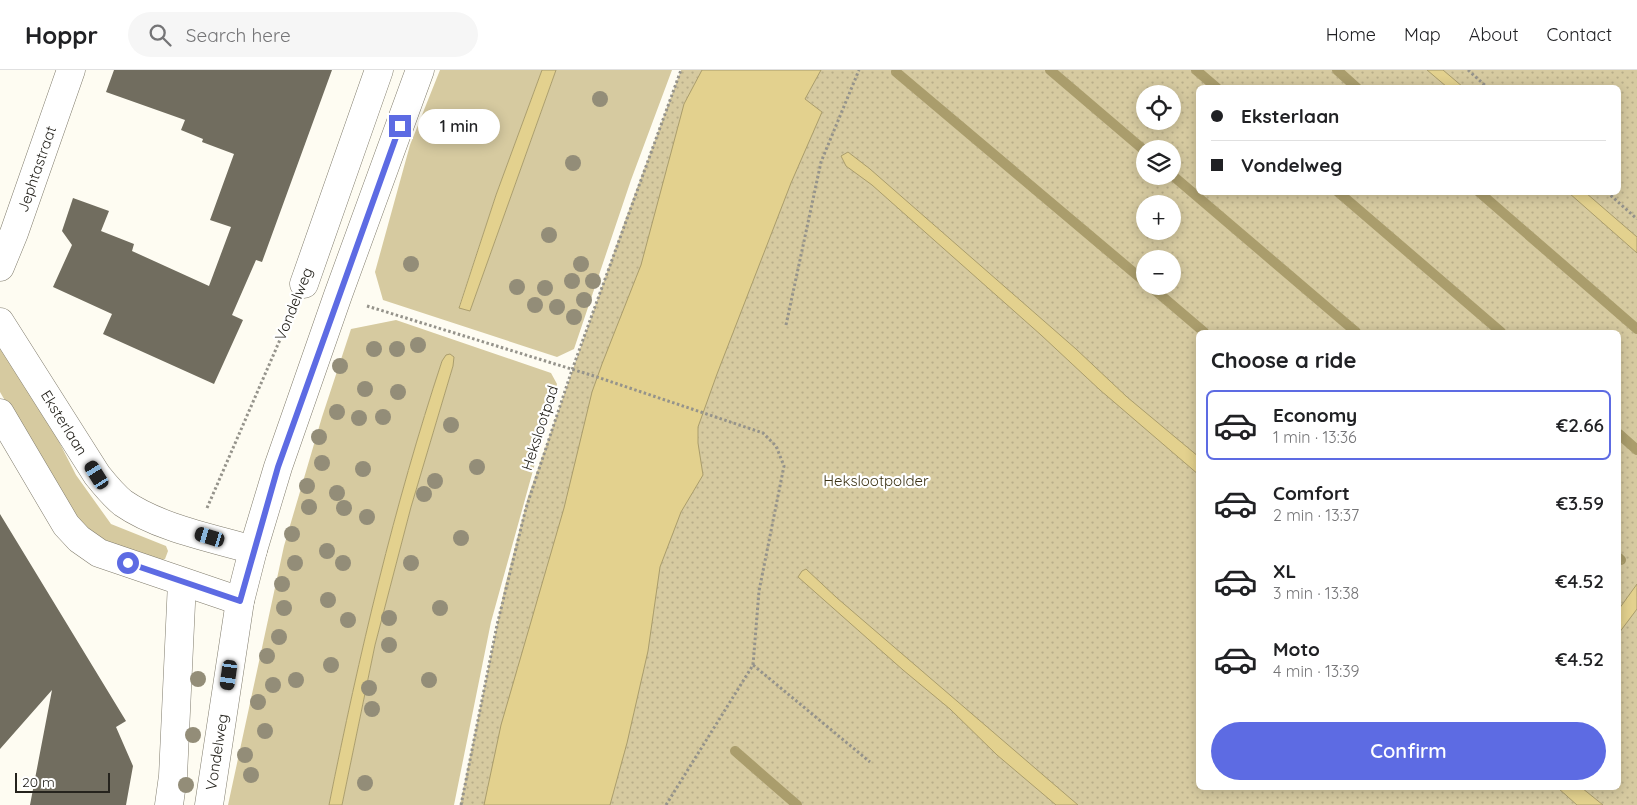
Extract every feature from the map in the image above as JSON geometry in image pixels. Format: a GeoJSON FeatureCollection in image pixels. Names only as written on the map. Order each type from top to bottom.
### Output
{"type":"FeatureCollection","features":[{"type":"Feature","properties":{"kind":"street","name":"Jephtastraat"},"geometry":{"type":"LineString","coordinates":[[0,267],[14,233],[71,70]]}},
{"type":"Feature","properties":{"kind":"street","name":"Vondelweg"},"geometry":{"type":"LineString","coordinates":[[304,284],[379,70]]}},
{"type":"Feature","properties":{"kind":"street","name":"Vondelweg"},"geometry":{"type":"LineString","coordinates":[[209,805],[240,601],[253,550],[278,467],[420,70]]}},
{"type":"Feature","properties":{"kind":"street","name":"Eksterlaan"},"geometry":{"type":"LineString","coordinates":[[0,322],[97,475],[122,502],[155,521],[253,550]]}},
{"type":"Feature","properties":{"kind":"street"},"geometry":{"type":"LineString","coordinates":[[0,413],[66,526],[80,539],[99,552],[240,601]]}},
{"type":"Feature","properties":{"kind":"street"},"geometry":{"type":"LineString","coordinates":[[169,805],[182,582]]}},
{"type":"Feature","properties":{"kind":"path","name":"Hekslootpad"},"geometry":{"type":"LineString","coordinates":[[461,805],[497,625],[526,508],[572,370],[681,70]]}},
{"type":"Feature","properties":{"kind":"path"},"geometry":{"type":"LineString","coordinates":[[786,325],[821,162],[859,70]]}},
{"type":"Feature","properties":{"kind":"path"},"geometry":{"type":"LineString","coordinates":[[1468,70],[1485,85]]}},
{"type":"Feature","properties":{"kind":"path"},"geometry":{"type":"LineString","coordinates":[[1610,195],[1637,219]]}},
{"type":"Feature","properties":{"kind":"path","name":"Vondelweg"},"geometry":{"type":"LineString","coordinates":[[196,533],[304,284]]}},
{"type":"Feature","properties":{"kind":"path"},"geometry":{"type":"LineString","coordinates":[[338,295],[373,308],[720,417],[763,433],[776,446],[784,466],[759,591],[752,666],[666,805]]}},
{"type":"Feature","properties":{"kind":"path"},"geometry":{"type":"LineString","coordinates":[[752,666],[870,762]]}},
{"type":"Feature","properties":{"kind":"green space"},"geometry":{"type":"Polygon","coordinates":[[[440,70],[542,70],[496,195],[459,307],[470,311],[556,70],[672,70],[631,180],[574,349],[557,357],[383,300],[375,272],[410,145],[440,70]]]}},
{"type":"Feature","properties":{"kind":"green space","name":"Hekslootpolder"},"geometry":{"type":"Polygon","coordinates":[[[681,70],[1637,70],[1637,805],[460,805],[505,586],[528,497],[626,218],[681,70]]]}},
{"type":"Feature","properties":{"kind":"green space"},"geometry":{"type":"Polygon","coordinates":[[[396,320],[551,373],[557,384],[491,622],[454,805],[342,805],[375,645],[411,507],[453,366],[442,361],[408,470],[379,581],[329,805],[228,805],[284,546],[322,417],[351,329],[396,320]]]}},
{"type":"Feature","properties":{"kind":"green space"},"geometry":{"type":"Polygon","coordinates":[[[0,347],[54,432],[76,475],[111,524],[166,546],[168,551],[165,559],[159,561],[103,543],[72,516],[0,392],[0,347]]]}},
{"type":"Feature","properties":{"kind":"shaded area"},"geometry":{"type":"Polygon","coordinates":[[[542,70],[556,70],[470,311],[459,308],[496,195],[542,70]]]}},
{"type":"Feature","properties":{"kind":"shaded area"},"geometry":{"type":"Polygon","coordinates":[[[702,70],[821,70],[805,99],[822,112],[791,183],[698,427],[698,443],[703,475],[681,512],[660,567],[648,651],[627,743],[610,805],[484,805],[501,725],[564,508],[592,392],[641,265],[684,104],[702,70]]]}},
{"type":"Feature","properties":{"kind":"shaded area"},"geometry":{"type":"Polygon","coordinates":[[[1427,70],[1443,70],[1461,85],[1445,85],[1427,70]]]}},
{"type":"Feature","properties":{"kind":"shaded area"},"geometry":{"type":"Polygon","coordinates":[[[848,152],[870,169],[1076,349],[1127,397],[1196,454],[1196,472],[1100,390],[872,185],[846,166],[841,156],[848,152]]]}},
{"type":"Feature","properties":{"kind":"shaded area"},"geometry":{"type":"Polygon","coordinates":[[[1571,195],[1588,195],[1637,237],[1637,253],[1571,195]]]}},
{"type":"Feature","properties":{"kind":"shaded area"},"geometry":{"type":"Polygon","coordinates":[[[450,354],[454,357],[453,366],[411,507],[375,645],[342,805],[329,805],[365,637],[408,470],[442,361],[446,355],[450,354]]]}},
{"type":"Feature","properties":{"kind":"shaded area"},"geometry":{"type":"Polygon","coordinates":[[[806,569],[837,598],[1078,805],[1056,805],[997,755],[950,709],[798,577],[806,569]]]}},
{"type":"Feature","properties":{"kind":"shaded area"},"geometry":{"type":"Polygon","coordinates":[[[1637,584],[1637,609],[1621,630],[1621,606],[1637,584]]]}},
{"type":"Feature","properties":{"kind":"shaded area"},"geometry":{"type":"Polygon","coordinates":[[[1560,790],[1584,790],[1603,805],[1577,805],[1560,790]]]}},
{"type":"Feature","properties":{"kind":"building"},"geometry":{"type":"Polygon","coordinates":[[[114,70],[332,70],[262,262],[256,260],[232,315],[243,320],[214,384],[103,334],[112,314],[53,287],[72,245],[62,231],[73,198],[109,211],[101,231],[134,244],[132,251],[209,286],[231,227],[210,220],[234,154],[202,142],[203,139],[181,130],[185,120],[106,92],[114,70]]]}},
{"type":"Feature","properties":{"kind":"building"},"geometry":{"type":"Polygon","coordinates":[[[0,514],[126,721],[116,727],[133,766],[126,805],[30,805],[52,690],[0,749],[0,514]]]}},
{"type":"Feature","properties":{"kind":"waterway"},"geometry":{"type":"LineString","coordinates":[[1050,70],[1136,143]]}},
{"type":"Feature","properties":{"kind":"waterway"},"geometry":{"type":"LineString","coordinates":[[1196,70],[1214,85]]}},
{"type":"Feature","properties":{"kind":"waterway"},"geometry":{"type":"LineString","coordinates":[[1337,70],[1354,85]]}},
{"type":"Feature","properties":{"kind":"waterway"},"geometry":{"type":"LineString","coordinates":[[896,72],[1136,274]]}},
{"type":"Feature","properties":{"kind":"waterway"},"geometry":{"type":"LineString","coordinates":[[1181,183],[1354,330]]}},
{"type":"Feature","properties":{"kind":"waterway"},"geometry":{"type":"LineString","coordinates":[[1341,195],[1499,330]]}},
{"type":"Feature","properties":{"kind":"waterway"},"geometry":{"type":"LineString","coordinates":[[1482,195],[1637,329]]}},
{"type":"Feature","properties":{"kind":"waterway"},"geometry":{"type":"LineString","coordinates":[[1161,295],[1202,330]]}},
{"type":"Feature","properties":{"kind":"waterway"},"geometry":{"type":"LineString","coordinates":[[1621,436],[1637,450]]}},
{"type":"Feature","properties":{"kind":"waterway"},"geometry":{"type":"LineString","coordinates":[[735,751],[797,805]]}},
{"type":"Feature","properties":{"kind":"route"},"geometry":{"type":"LineString","coordinates":[[128,563],[240,601],[278,467],[400,126]]}}]}
